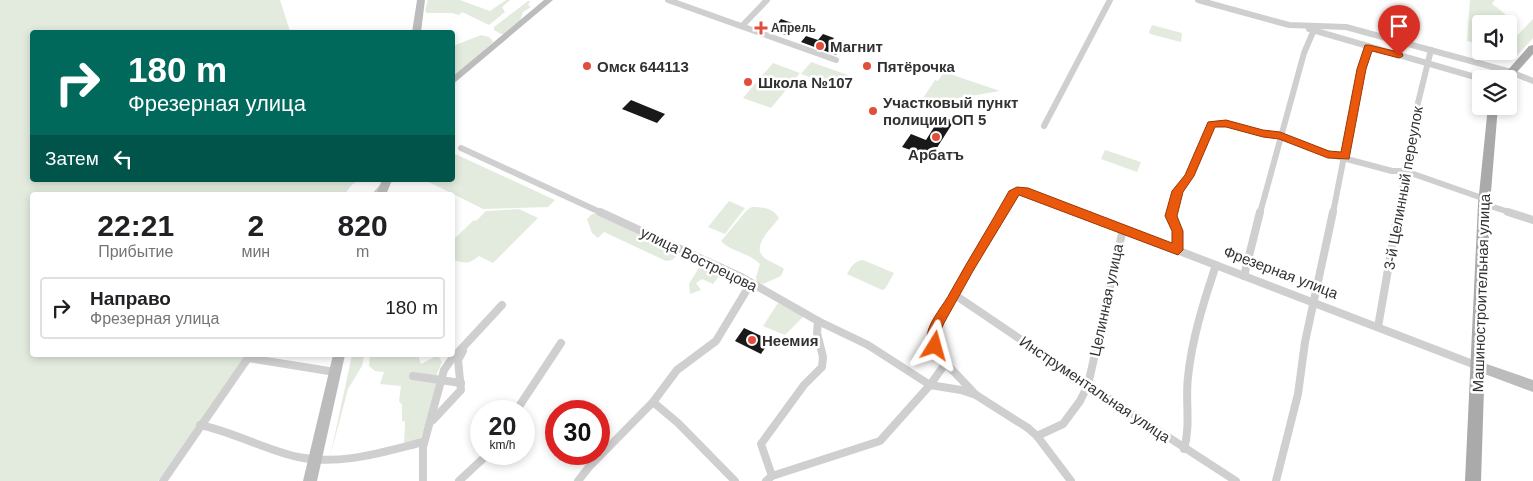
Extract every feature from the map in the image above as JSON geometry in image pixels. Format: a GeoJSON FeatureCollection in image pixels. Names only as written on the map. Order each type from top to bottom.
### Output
{"type":"FeatureCollection","features":[{"type":"Feature","properties":{"kind":"main road"},"geometry":{"type":"LineString","coordinates":[[417,30],[421,0]]}},
{"type":"Feature","properties":{"kind":"main road"},"geometry":{"type":"LineString","coordinates":[[455,79],[549,0]]}},
{"type":"Feature","properties":{"kind":"main road"},"geometry":{"type":"LineString","coordinates":[[1513,70],[1533,48]]}},
{"type":"Feature","properties":{"kind":"main road","name":"Машиностроительная улица"},"geometry":{"type":"LineString","coordinates":[[1473,481],[1484,201],[1492,115]]}},
{"type":"Feature","properties":{"kind":"main road"},"geometry":{"type":"LineString","coordinates":[[310,481],[339,357]]}},
{"type":"Feature","properties":{"kind":"main road","name":"Фрезерная улица"},"geometry":{"type":"LineString","coordinates":[[1478,366],[1533,386]]}},
{"type":"Feature","properties":{"kind":"street"},"geometry":{"type":"LineString","coordinates":[[668,0],[836,60]]}},
{"type":"Feature","properties":{"kind":"street"},"geometry":{"type":"LineString","coordinates":[[742,26],[767,0]]}},
{"type":"Feature","properties":{"kind":"street"},"geometry":{"type":"LineString","coordinates":[[1044,126],[1110,0]]}},
{"type":"Feature","properties":{"kind":"street"},"geometry":{"type":"LineString","coordinates":[[1198,0],[1279,23],[1303,26],[1346,27],[1430,50],[1490,70]]}},
{"type":"Feature","properties":{"kind":"street"},"geometry":{"type":"LineString","coordinates":[[1303,26],[1313,32],[1472,76]]}},
{"type":"Feature","properties":{"kind":"street"},"geometry":{"type":"LineString","coordinates":[[1244,276],[1280,136],[1304,53],[1313,32]]}},
{"type":"Feature","properties":{"kind":"street"},"geometry":{"type":"LineString","coordinates":[[1276,481],[1298,394],[1305,342],[1315,303],[1362,69],[1369,48]]}},
{"type":"Feature","properties":{"kind":"street","name":"3-й Целинный переулок"},"geometry":{"type":"LineString","coordinates":[[1378,327],[1405,171],[1422,83],[1429,63],[1430,50]]}},
{"type":"Feature","properties":{"kind":"street"},"geometry":{"type":"LineString","coordinates":[[1517,78],[1533,81]]}},
{"type":"Feature","properties":{"kind":"street"},"geometry":{"type":"LineString","coordinates":[[1178,250],[1177,231],[1171,216],[1178,191],[1189,176],[1212,124],[1226,123],[1263,134],[1280,136],[1320,152],[1345,157],[1392,171],[1405,171],[1533,220]]}},
{"type":"Feature","properties":{"kind":"street","name":"улица Вострецова"},"geometry":{"type":"LineString","coordinates":[[460,148],[751,283],[818,321],[851,335],[930,385]]}},
{"type":"Feature","properties":{"kind":"street"},"geometry":{"type":"LineString","coordinates":[[377,192],[386,182]]}},
{"type":"Feature","properties":{"kind":"street","name":"Фрезерная улица"},"geometry":{"type":"LineString","coordinates":[[955,295],[968,268],[997,225],[1013,194],[1017,191],[1024,191],[1478,366]]}},
{"type":"Feature","properties":{"kind":"street","name":"Целинная улица"},"geometry":{"type":"LineString","coordinates":[[1037,436],[1064,424],[1080,401],[1088,385],[1118,240],[1123,229]]}},
{"type":"Feature","properties":{"kind":"street"},"geometry":{"type":"LineString","coordinates":[[1184,449],[1188,438],[1188,378],[1194,340],[1216,264]]}},
{"type":"Feature","properties":{"kind":"street"},"geometry":{"type":"LineString","coordinates":[[578,481],[589,467],[618,440],[630,424],[653,402],[677,370],[716,341],[751,283]]}},
{"type":"Feature","properties":{"kind":"street"},"geometry":{"type":"LineString","coordinates":[[955,295],[933,335],[935,346],[945,364],[976,395],[1028,428],[1037,436],[1071,481]]}},
{"type":"Feature","properties":{"kind":"street","name":"Инструментальная улица"},"geometry":{"type":"LineString","coordinates":[[955,295],[1184,449],[1236,481]]}},
{"type":"Feature","properties":{"kind":"street"},"geometry":{"type":"LineString","coordinates":[[455,356],[464,348],[488,316],[502,306]]}},
{"type":"Feature","properties":{"kind":"street"},"geometry":{"type":"LineString","coordinates":[[818,321],[817,333],[823,357],[822,367],[804,385],[763,439],[762,450],[769,479],[880,441],[930,385],[945,364]]}},
{"type":"Feature","properties":{"kind":"street"},"geometry":{"type":"LineString","coordinates":[[523,400],[562,343]]}},
{"type":"Feature","properties":{"kind":"street"},"geometry":{"type":"LineString","coordinates":[[428,428],[438,413],[458,394],[460,383],[458,360],[464,348]]}},
{"type":"Feature","properties":{"kind":"street"},"geometry":{"type":"LineString","coordinates":[[163,481],[200,425],[249,357],[335,372]]}},
{"type":"Feature","properties":{"kind":"street"},"geometry":{"type":"LineString","coordinates":[[423,481],[421,455],[423,442],[438,399],[442,380],[449,362],[454,357]]}},
{"type":"Feature","properties":{"kind":"street"},"geometry":{"type":"LineString","coordinates":[[412,376],[460,383]]}},
{"type":"Feature","properties":{"kind":"street"},"geometry":{"type":"LineString","coordinates":[[930,385],[961,390],[976,395]]}},
{"type":"Feature","properties":{"kind":"street"},"geometry":{"type":"LineString","coordinates":[[653,402],[678,422],[735,481]]}},
{"type":"Feature","properties":{"kind":"street"},"geometry":{"type":"LineString","coordinates":[[200,425],[298,457],[315,460],[347,458],[423,442]]}},
{"type":"Feature","properties":{"kind":"street"},"geometry":{"type":"LineString","coordinates":[[459,481],[476,465]]}},
{"type":"Feature","properties":{"kind":"shaded area"},"geometry":{"type":"Polygon","coordinates":[[[0,0],[280,0],[290,30],[30,30],[30,182],[357,182],[347,192],[30,192],[30,357],[245,357],[158,481],[0,481],[0,0]]]}},
{"type":"Feature","properties":{"kind":"shaded area"},"geometry":{"type":"Polygon","coordinates":[[[428,0],[460,0],[490,11],[506,0],[510,0],[502,7],[505,12],[489,25],[462,12],[459,15],[452,13],[427,13],[425,11],[428,0]]]}},
{"type":"Feature","properties":{"kind":"shaded area"},"geometry":{"type":"Polygon","coordinates":[[[1470,0],[1495,0],[1492,4],[1506,15],[1472,15],[1472,42],[1467,41],[1470,0]]]}},
{"type":"Feature","properties":{"kind":"shaded area"},"geometry":{"type":"Polygon","coordinates":[[[530,1],[528,5],[531,7],[523,12],[520,21],[504,34],[494,30],[494,27],[530,1]]]}},
{"type":"Feature","properties":{"kind":"shaded area"},"geometry":{"type":"Polygon","coordinates":[[[1533,19],[1533,38],[1517,56],[1517,36],[1533,19]]]}},
{"type":"Feature","properties":{"kind":"shaded area"},"geometry":{"type":"Polygon","coordinates":[[[1152,25],[1182,33],[1181,42],[1150,34],[1152,25]]]}},
{"type":"Feature","properties":{"kind":"shaded area"},"geometry":{"type":"Polygon","coordinates":[[[481,35],[489,37],[493,41],[455,75],[455,45],[481,35]]]}},
{"type":"Feature","properties":{"kind":"shaded area"},"geometry":{"type":"Polygon","coordinates":[[[811,62],[848,75],[839,87],[801,74],[811,62]]]}},
{"type":"Feature","properties":{"kind":"shaded area"},"geometry":{"type":"Polygon","coordinates":[[[773,63],[800,73],[771,108],[743,98],[773,63]]]}},
{"type":"Feature","properties":{"kind":"shaded area"},"geometry":{"type":"Polygon","coordinates":[[[944,72],[1000,91],[935,102],[923,98],[935,80],[938,81],[944,72]]]}},
{"type":"Feature","properties":{"kind":"shaded area"},"geometry":{"type":"Polygon","coordinates":[[[1105,150],[1141,162],[1137,172],[1101,159],[1105,150]]]}},
{"type":"Feature","properties":{"kind":"shaded area"},"geometry":{"type":"Polygon","coordinates":[[[455,154],[555,200],[548,207],[483,209],[455,195],[455,192],[449,192],[429,182],[455,182],[455,154]]]}},
{"type":"Feature","properties":{"kind":"shaded area"},"geometry":{"type":"Polygon","coordinates":[[[729,201],[745,208],[725,234],[708,227],[729,201]]]}},
{"type":"Feature","properties":{"kind":"shaded area"},"geometry":{"type":"Polygon","coordinates":[[[752,207],[767,209],[774,212],[779,218],[763,238],[760,250],[761,255],[766,259],[784,269],[781,276],[763,284],[757,282],[756,277],[760,264],[721,241],[747,210],[752,207]]]}},
{"type":"Feature","properties":{"kind":"shaded area"},"geometry":{"type":"Polygon","coordinates":[[[519,209],[538,218],[493,263],[479,256],[472,261],[455,260],[455,238],[486,211],[519,209]]]}},
{"type":"Feature","properties":{"kind":"shaded area"},"geometry":{"type":"Polygon","coordinates":[[[597,213],[680,252],[672,260],[666,261],[604,232],[598,238],[592,233],[587,219],[592,214],[597,213]]]}},
{"type":"Feature","properties":{"kind":"shaded area"},"geometry":{"type":"Polygon","coordinates":[[[863,260],[894,273],[885,289],[882,290],[847,274],[855,263],[863,260]]]}},
{"type":"Feature","properties":{"kind":"shaded area"},"geometry":{"type":"Polygon","coordinates":[[[703,261],[723,271],[713,284],[702,279],[696,283],[701,290],[690,294],[689,284],[703,261]]]}},
{"type":"Feature","properties":{"kind":"shaded area"},"geometry":{"type":"Polygon","coordinates":[[[778,303],[805,315],[785,335],[763,326],[778,303]]]}},
{"type":"Feature","properties":{"kind":"shaded area"},"geometry":{"type":"Polygon","coordinates":[[[352,357],[364,357],[362,366],[348,389],[330,457],[352,357]]]}},
{"type":"Feature","properties":{"kind":"shaded area"},"geometry":{"type":"Polygon","coordinates":[[[370,357],[419,357],[421,364],[434,357],[439,357],[442,362],[437,374],[436,392],[420,440],[404,443],[405,422],[402,421],[402,405],[399,401],[401,386],[380,384],[384,372],[375,371],[369,366],[370,357]]]}},
{"type":"Feature","properties":{"kind":"building"},"geometry":{"type":"Polygon","coordinates":[[[781,19],[792,23],[789,27],[794,29],[788,36],[772,30],[781,19]]]}},
{"type":"Feature","properties":{"kind":"building","name":"Магнит"},"geometry":{"type":"Polygon","coordinates":[[[823,34],[834,38],[829,44],[841,48],[836,55],[801,42],[806,36],[818,40],[823,34]]]}},
{"type":"Feature","properties":{"kind":"building"},"geometry":{"type":"Polygon","coordinates":[[[631,100],[665,114],[657,123],[622,109],[631,100]]]}},
{"type":"Feature","properties":{"kind":"building","name":"Арбатъ"},"geometry":{"type":"Polygon","coordinates":[[[941,116],[954,121],[933,154],[924,151],[922,154],[902,147],[911,134],[926,140],[941,116]]]}},
{"type":"Feature","properties":{"kind":"building","name":"Неемия"},"geometry":{"type":"Polygon","coordinates":[[[744,328],[770,340],[761,354],[735,341],[744,328]]]}},
{"type":"Feature","properties":{"kind":"place","name":"Апрель"},"geometry":{"type":"Point","coordinates":[761,28]}},
{"type":"Feature","properties":{"kind":"place","name":"Магнит"},"geometry":{"type":"Point","coordinates":[820,46]}},
{"type":"Feature","properties":{"kind":"place","name":"Омск 644113"},"geometry":{"type":"Point","coordinates":[587,66]}},
{"type":"Feature","properties":{"kind":"place","name":"Пятёрочка"},"geometry":{"type":"Point","coordinates":[867,66]}},
{"type":"Feature","properties":{"kind":"place","name":"Школа №107"},"geometry":{"type":"Point","coordinates":[748,82]}},
{"type":"Feature","properties":{"kind":"place","name":"Участковый пункт полиции ОП 5"},"geometry":{"type":"Point","coordinates":[873,111]}},
{"type":"Feature","properties":{"kind":"place","name":"Арбатъ"},"geometry":{"type":"Point","coordinates":[936,137]}},
{"type":"Feature","properties":{"kind":"place","name":"Неемия"},"geometry":{"type":"Point","coordinates":[752,340]}},
{"type":"Feature","properties":{"kind":"route"},"geometry":{"type":"LineString","coordinates":[[935,346],[934,330],[955,295],[968,268],[997,225],[1013,194],[1017,191],[1024,191],[1178,250],[1177,231],[1171,216],[1178,191],[1189,176],[1212,124],[1226,123],[1263,134],[1280,136],[1303,146],[1345,157],[1362,69],[1369,48],[1399,56]]}}]}
